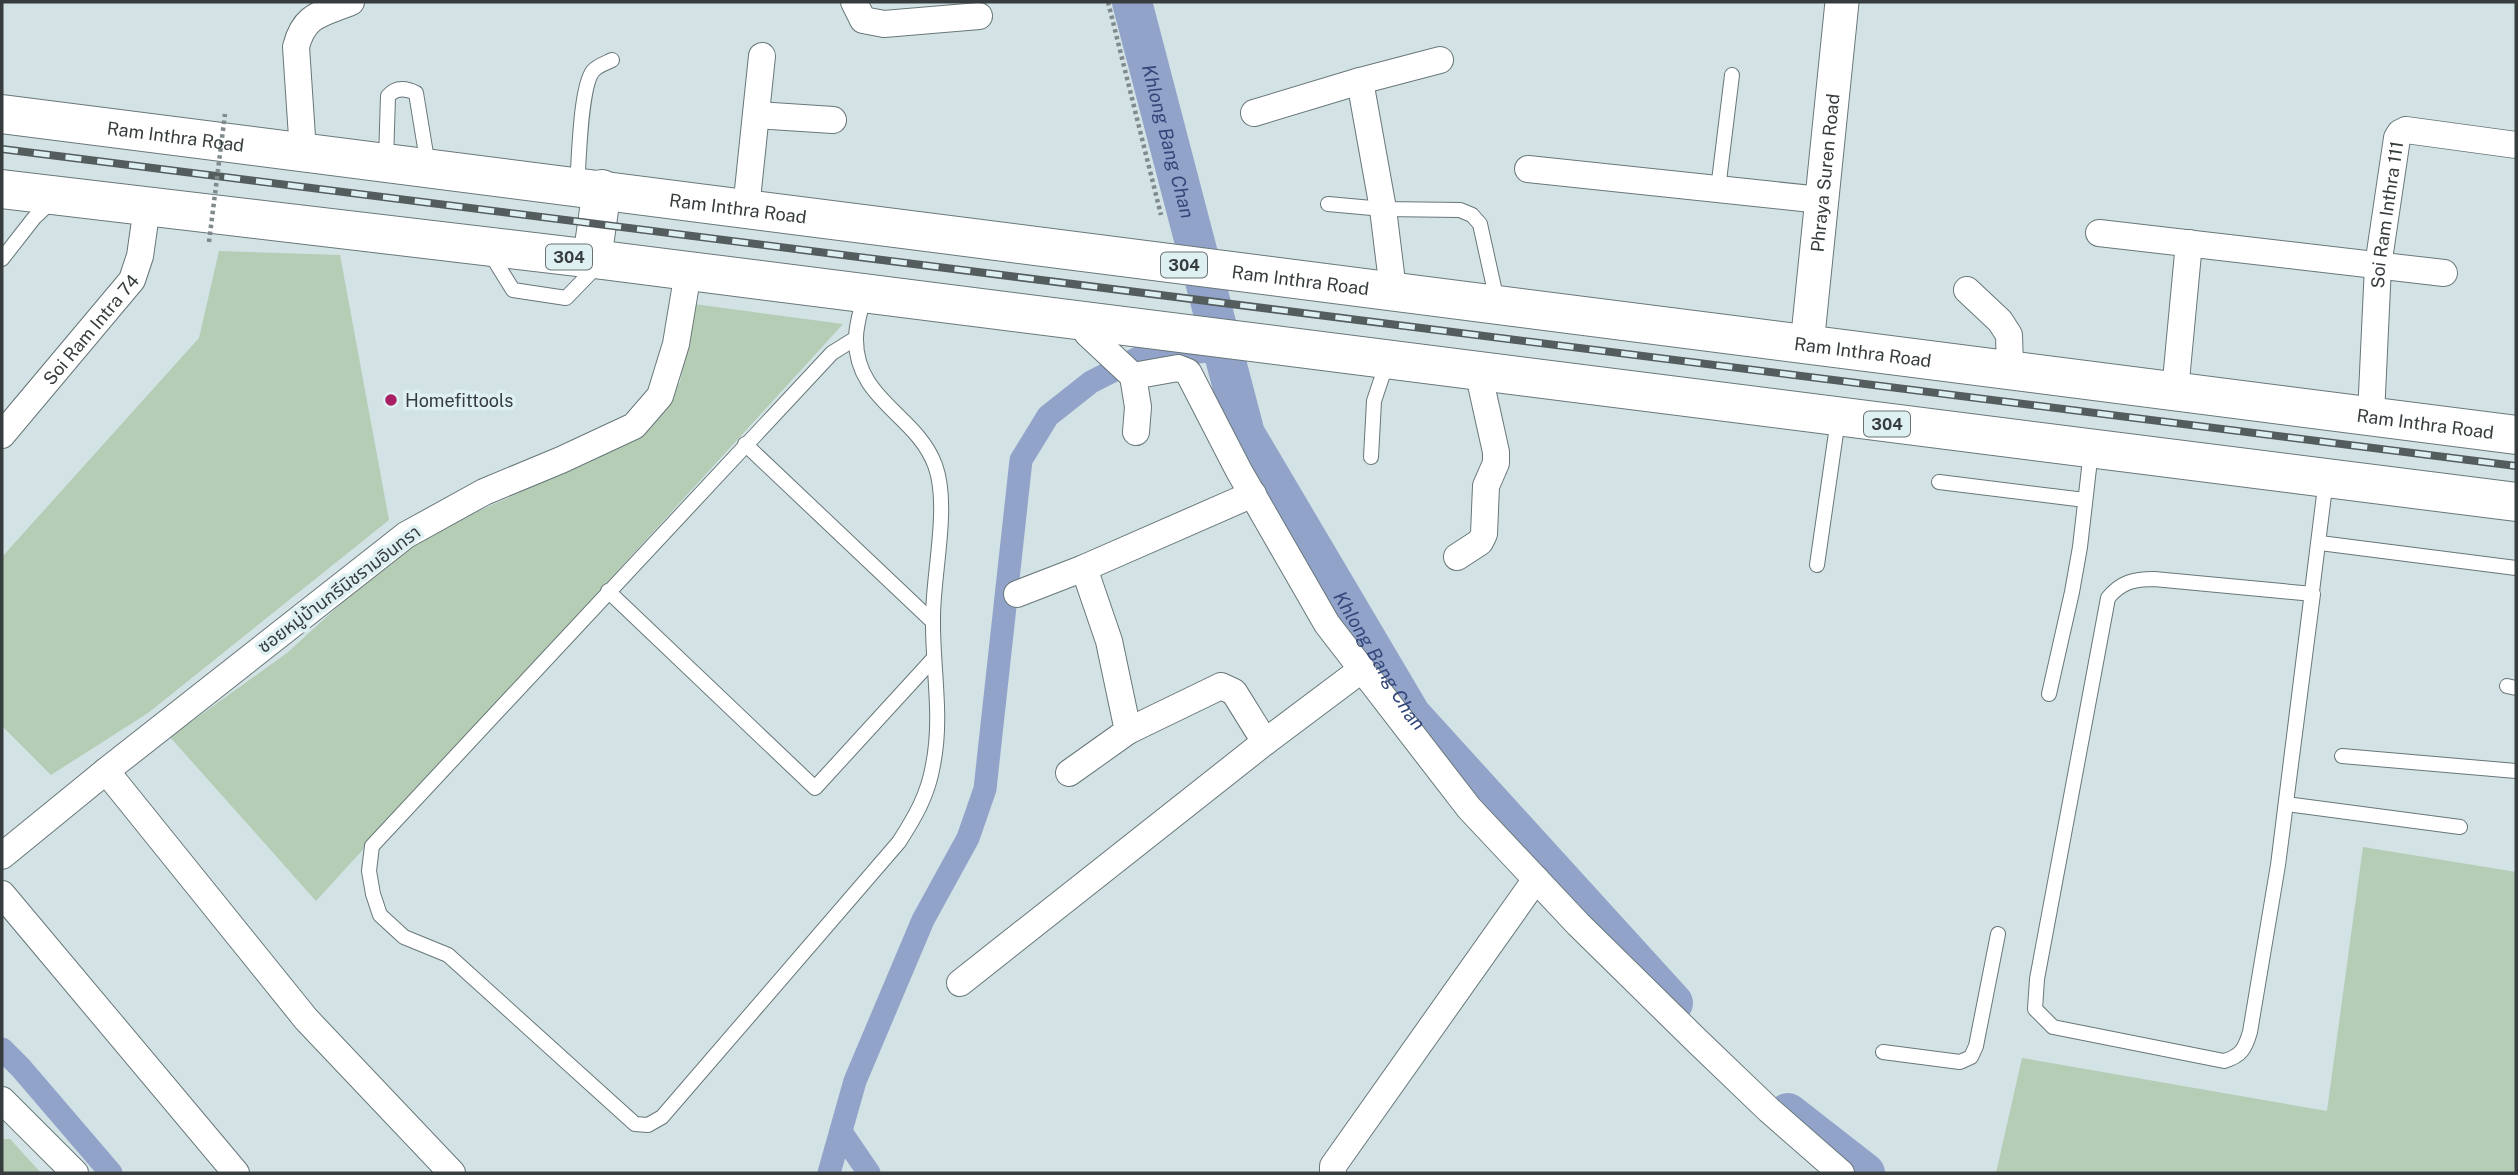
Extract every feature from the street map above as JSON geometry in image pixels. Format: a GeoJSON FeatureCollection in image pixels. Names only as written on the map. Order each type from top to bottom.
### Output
{"type":"FeatureCollection","features":[{"type":"Feature","properties":{"kind":"highway","name":"Ram Inthra Road"},"geometry":{"type":"LineString","coordinates":[[2,114],[1497,303],[1807,345],[2010,368],[2516,435]]}},
{"type":"Feature","properties":{"kind":"highway"},"geometry":{"type":"LineString","coordinates":[[589,187],[597,260]]}},
{"type":"Feature","properties":{"kind":"highway","name":"304"},"geometry":{"type":"LineString","coordinates":[[2,188],[1258,342],[1838,418],[2516,502]]}},
{"type":"Feature","properties":{"kind":"street"},"geometry":{"type":"LineString","coordinates":[[303,152],[296,47],[299,36],[307,21],[351,2]]}},
{"type":"Feature","properties":{"kind":"street"},"geometry":{"type":"LineString","coordinates":[[854,2],[863,20],[884,24],[979,16]]}},
{"type":"Feature","properties":{"kind":"street","name":"Phraya Suren Road"},"geometry":{"type":"LineString","coordinates":[[1807,345],[1842,2]]}},
{"type":"Feature","properties":{"kind":"street"},"geometry":{"type":"LineString","coordinates":[[746,209],[762,56]]}},
{"type":"Feature","properties":{"kind":"street"},"geometry":{"type":"LineString","coordinates":[[1254,113],[1360,80],[1440,60]]}},
{"type":"Feature","properties":{"kind":"street"},"geometry":{"type":"LineString","coordinates":[[1360,80],[1383,209],[1393,290]]}},
{"type":"Feature","properties":{"kind":"street"},"geometry":{"type":"LineString","coordinates":[[756,115],[833,120]]}},
{"type":"Feature","properties":{"kind":"street","name":"Soi Ram Inthra 111"},"geometry":{"type":"LineString","coordinates":[[2371,415],[2378,267],[2395,143],[2400,133],[2406,130],[2516,145]]}},
{"type":"Feature","properties":{"kind":"street"},"geometry":{"type":"LineString","coordinates":[[1528,169],[1821,200]]}},
{"type":"Feature","properties":{"kind":"street","name":"Soi Ram Intra 74"},"geometry":{"type":"LineString","coordinates":[[2,435],[132,281],[140,256],[147,207]]}},
{"type":"Feature","properties":{"kind":"street"},"geometry":{"type":"LineString","coordinates":[[2099,233],[2444,273]]}},
{"type":"Feature","properties":{"kind":"street"},"geometry":{"type":"LineString","coordinates":[[2175,391],[2189,243]]}},
{"type":"Feature","properties":{"kind":"street","name":"ซอยหมู่บ้านกรีนิชรามอินทรา"},"geometry":{"type":"LineString","coordinates":[[2,856],[406,535],[484,492],[634,426],[660,396],[676,344],[688,272]]}},
{"type":"Feature","properties":{"kind":"street"},"geometry":{"type":"LineString","coordinates":[[1967,289],[2000,321],[2009,334],[2010,368]]}},
{"type":"Feature","properties":{"kind":"street"},"geometry":{"type":"LineString","coordinates":[[1077,320],[1124,368],[1138,407],[1136,432]]}},
{"type":"Feature","properties":{"kind":"street"},"geometry":{"type":"LineString","coordinates":[[1124,368],[1178,368],[1188,372],[1252,494],[1327,624],[1469,808],[1696,1040],[1769,1110],[1841,1173]]}},
{"type":"Feature","properties":{"kind":"street"},"geometry":{"type":"LineString","coordinates":[[1457,557],[1480,542],[1484,534],[1486,486],[1496,463],[1496,452],[1478,371]]}},
{"type":"Feature","properties":{"kind":"street"},"geometry":{"type":"LineString","coordinates":[[1017,594],[1084,568],[1252,494]]}},
{"type":"Feature","properties":{"kind":"street"},"geometry":{"type":"LineString","coordinates":[[1084,568],[1109,641],[1128,731]]}},
{"type":"Feature","properties":{"kind":"street"},"geometry":{"type":"LineString","coordinates":[[960,983],[1265,742],[1361,670]]}},
{"type":"Feature","properties":{"kind":"street"},"geometry":{"type":"LineString","coordinates":[[1069,773],[1128,731],[1221,686],[1234,692],[1265,742]]}},
{"type":"Feature","properties":{"kind":"street"},"geometry":{"type":"LineString","coordinates":[[106,771],[306,1019],[452,1173]]}},
{"type":"Feature","properties":{"kind":"street"},"geometry":{"type":"LineString","coordinates":[[1333,1173],[1333,1166],[1536,879]]}},
{"type":"Feature","properties":{"kind":"street"},"geometry":{"type":"LineString","coordinates":[[2,894],[236,1173]]}},
{"type":"Feature","properties":{"kind":"street"},"geometry":{"type":"LineString","coordinates":[[2,1100],[75,1173]]}},
{"type":"Feature","properties":{"kind":"lane"},"geometry":{"type":"LineString","coordinates":[[589,187],[584,101],[594,70],[612,60]]}},
{"type":"Feature","properties":{"kind":"lane"},"geometry":{"type":"LineString","coordinates":[[1718,189],[1732,75]]}},
{"type":"Feature","properties":{"kind":"lane"},"geometry":{"type":"LineString","coordinates":[[386,161],[388,96],[392,91],[401,89],[416,93],[429,167]]}},
{"type":"Feature","properties":{"kind":"lane"},"geometry":{"type":"LineString","coordinates":[[2,259],[34,218],[58,196]]}},
{"type":"Feature","properties":{"kind":"lane"},"geometry":{"type":"LineString","coordinates":[[1328,204],[1383,209],[1460,210],[1472,215],[1480,224],[1497,303]]}},
{"type":"Feature","properties":{"kind":"lane"},"geometry":{"type":"LineString","coordinates":[[856,338],[832,353],[745,444],[372,846],[369,871],[380,915],[404,937],[448,955],[635,1124],[648,1125],[662,1117],[899,842],[918,813],[929,788],[937,743],[939,708],[934,658],[933,584],[942,491],[936,466],[926,447],[909,426],[882,401],[863,376],[856,338],[864,295]]}},
{"type":"Feature","properties":{"kind":"lane"},"geometry":{"type":"LineString","coordinates":[[1371,457],[1374,401],[1387,360]]}},
{"type":"Feature","properties":{"kind":"lane"},"geometry":{"type":"LineString","coordinates":[[1817,565],[1838,418]]}},
{"type":"Feature","properties":{"kind":"lane"},"geometry":{"type":"LineString","coordinates":[[745,444],[933,622]]}},
{"type":"Feature","properties":{"kind":"lane"},"geometry":{"type":"LineString","coordinates":[[2049,694],[2072,592],[2091,449]]}},
{"type":"Feature","properties":{"kind":"lane"},"geometry":{"type":"LineString","coordinates":[[2278,865],[2327,478]]}},
{"type":"Feature","properties":{"kind":"lane"},"geometry":{"type":"LineString","coordinates":[[1939,482],[2085,500]]}},
{"type":"Feature","properties":{"kind":"lane"},"geometry":{"type":"LineString","coordinates":[[2320,543],[2516,568]]}},
{"type":"Feature","properties":{"kind":"lane"},"geometry":{"type":"LineString","coordinates":[[2134,579],[2313,594],[2278,865],[2250,1032],[2244,1051],[2224,1061],[2053,1027],[2035,1009],[2037,979],[2108,598],[2117,587],[2134,579]]}},
{"type":"Feature","properties":{"kind":"lane"},"geometry":{"type":"LineString","coordinates":[[608,591],[815,788],[934,658]]}},
{"type":"Feature","properties":{"kind":"lane"},"geometry":{"type":"LineString","coordinates":[[2342,756],[2516,771]]}},
{"type":"Feature","properties":{"kind":"lane"},"geometry":{"type":"LineString","coordinates":[[2286,804],[2460,827]]}},
{"type":"Feature","properties":{"kind":"lane"},"geometry":{"type":"LineString","coordinates":[[1883,1052],[1960,1062],[1970,1057],[1976,1046],[1998,934]]}},
{"type":"Feature","properties":{"kind":"path"},"geometry":{"type":"LineString","coordinates":[[1108,2],[1161,215]]}},
{"type":"Feature","properties":{"kind":"path"},"geometry":{"type":"LineString","coordinates":[[209,242],[225,114]]}},
{"type":"Feature","properties":{"kind":"green space"},"geometry":{"type":"Polygon","coordinates":[[[219,251],[340,255],[389,520],[148,713],[51,775],[2,726],[2,557],[199,338],[219,251]]]}},
{"type":"Feature","properties":{"kind":"green space"},"geometry":{"type":"Polygon","coordinates":[[[694,304],[843,324],[316,901],[170,737],[287,653],[367,580],[430,533],[618,448],[650,429],[680,382],[694,304]]]}},
{"type":"Feature","properties":{"kind":"green space"},"geometry":{"type":"Polygon","coordinates":[[[2363,847],[2516,872],[2516,1173],[1996,1173],[2022,1058],[2327,1111],[2363,847]]]}},
{"type":"Feature","properties":{"kind":"green space"},"geometry":{"type":"Polygon","coordinates":[[[2,1139],[10,1139],[41,1173],[2,1173],[2,1139]]]}},
{"type":"Feature","properties":{"kind":"waterway","name":"Khlong Bang Chan"},"geometry":{"type":"LineString","coordinates":[[1132,2],[1245,434],[1411,715],[1673,1003]]}},
{"type":"Feature","properties":{"kind":"waterway"},"geometry":{"type":"LineString","coordinates":[[829,1173],[855,1081],[923,920],[968,838],[985,789],[1021,460],[1048,416],[1091,382],[1144,355],[1213,351]]}},
{"type":"Feature","properties":{"kind":"waterway"},"geometry":{"type":"LineString","coordinates":[[2,1049],[111,1173]]}},
{"type":"Feature","properties":{"kind":"waterway","name":"Khlong Bang Chan"},"geometry":{"type":"LineString","coordinates":[[1788,1113],[1865,1173]]}},
{"type":"Feature","properties":{"kind":"waterway"},"geometry":{"type":"LineString","coordinates":[[841,1132],[869,1173]]}},
{"type":"Feature","properties":{"kind":"railway"},"geometry":{"type":"LineString","coordinates":[[2,149],[2516,466]]}},
{"type":"Feature","properties":{"kind":"place","name":"Homefittools"},"geometry":{"type":"Point","coordinates":[391,400]}}]}
